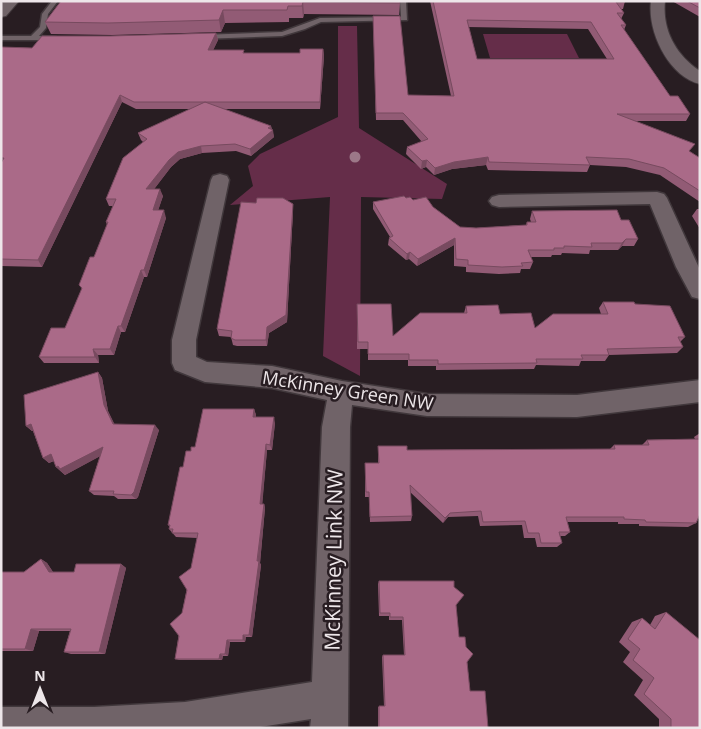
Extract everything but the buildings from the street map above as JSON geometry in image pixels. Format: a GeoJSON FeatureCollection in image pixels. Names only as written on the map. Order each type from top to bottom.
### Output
{"type":"FeatureCollection","features":[{"type":"Feature","properties":{"kind":"street"},"geometry":{"type":"LineString","coordinates":[[1,13],[12,1]]}},
{"type":"Feature","properties":{"kind":"street"},"geometry":{"type":"LineString","coordinates":[[658,1],[656,18],[668,46],[686,70],[700,79]]}},
{"type":"Feature","properties":{"kind":"street"},"geometry":{"type":"LineString","coordinates":[[684,45],[700,64]]}},
{"type":"Feature","properties":{"kind":"street","name":"McKinney Green NW"},"geometry":{"type":"LineString","coordinates":[[220,180],[184,340],[184,363],[205,372],[272,377],[342,392],[427,405],[549,407],[610,403],[648,396],[700,391]]}},
{"type":"Feature","properties":{"kind":"street"},"geometry":{"type":"LineString","coordinates":[[499,201],[657,198],[697,280]]}},
{"type":"Feature","properties":{"kind":"street","name":"McKinney Link NW"},"geometry":{"type":"LineString","coordinates":[[329,713],[336,427],[337,410],[342,392]]}},
{"type":"Feature","properties":{"kind":"street"},"geometry":{"type":"LineString","coordinates":[[1,726],[94,726],[329,713]]}},
{"type":"Feature","properties":{"kind":"lane"},"geometry":{"type":"LineString","coordinates":[[33,38],[43,28],[45,14],[55,1]]}},
{"type":"Feature","properties":{"kind":"lane"},"geometry":{"type":"LineString","coordinates":[[196,37],[282,34],[303,28],[320,20],[405,19],[402,1]]}},
{"type":"Feature","properties":{"kind":"lane"},"geometry":{"type":"LineString","coordinates":[[1,38],[63,39]]}},
{"type":"Feature","properties":{"kind":"shaded area"},"geometry":{"type":"Polygon","coordinates":[[[338,26],[357,26],[359,128],[447,184],[442,199],[361,197],[360,376],[323,356],[330,197],[230,205],[253,186],[248,166],[260,154],[338,117],[338,26]]]}},
{"type":"Feature","properties":{"kind":"shaded area"},"geometry":{"type":"Polygon","coordinates":[[[483,34],[567,34],[579,58],[490,58],[483,34]]]}}]}
